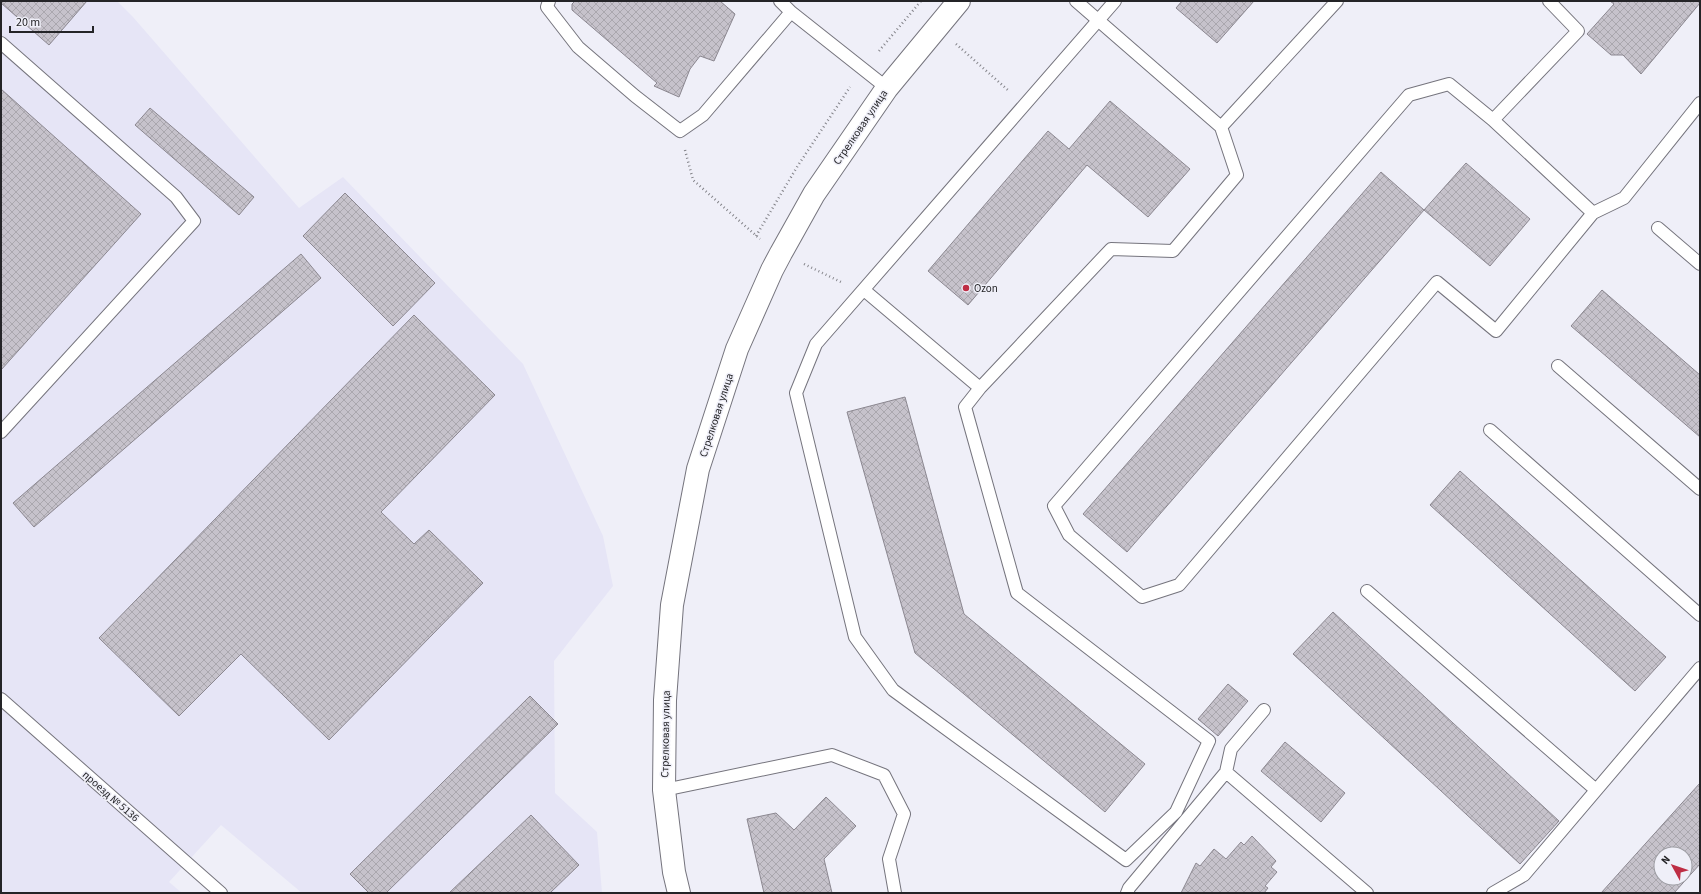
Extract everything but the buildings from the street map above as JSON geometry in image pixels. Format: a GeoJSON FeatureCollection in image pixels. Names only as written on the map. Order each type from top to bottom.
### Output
{"type":"FeatureCollection","features":[{"type":"Feature","properties":{"kind":"street","name":"Стрелковая улица"},"geometry":{"type":"LineString","coordinates":[[678,893],[664,790],[665,700],[672,605],[698,469],[737,349],[781,253],[814,194],[887,88],[959,1]]}},
{"type":"Feature","properties":{"kind":"lane"},"geometry":{"type":"LineString","coordinates":[[549,1],[547,7],[578,47],[634,96],[680,131],[703,115],[791,12]]}},
{"type":"Feature","properties":{"kind":"lane"},"geometry":{"type":"LineString","coordinates":[[780,1],[791,12],[887,88]]}},
{"type":"Feature","properties":{"kind":"lane"},"geometry":{"type":"LineString","coordinates":[[1076,1],[1098,20],[1221,127],[1236,175],[1172,250],[1111,249],[980,388],[965,408],[1017,593],[1209,741],[1176,812],[1126,860],[893,690],[855,637],[796,393],[816,344],[864,290],[1098,20],[1115,1]]}},
{"type":"Feature","properties":{"kind":"lane"},"geometry":{"type":"LineString","coordinates":[[1221,127],[1337,1]]}},
{"type":"Feature","properties":{"kind":"lane"},"geometry":{"type":"LineString","coordinates":[[1493,120],[1578,31],[1549,1]]}},
{"type":"Feature","properties":{"kind":"lane"},"geometry":{"type":"LineString","coordinates":[[1,43],[176,197],[194,221],[1,432]]}},
{"type":"Feature","properties":{"kind":"lane"},"geometry":{"type":"LineString","coordinates":[[1593,214],[1493,120],[1449,84],[1409,95],[1054,506],[1069,536],[1142,597],[1179,585],[1437,282],[1496,331],[1593,214],[1624,198],[1700,103]]}},
{"type":"Feature","properties":{"kind":"lane"},"geometry":{"type":"LineString","coordinates":[[1658,228],[1700,264]]}},
{"type":"Feature","properties":{"kind":"lane"},"geometry":{"type":"LineString","coordinates":[[864,290],[980,388]]}},
{"type":"Feature","properties":{"kind":"lane"},"geometry":{"type":"LineString","coordinates":[[1558,366],[1700,489]]}},
{"type":"Feature","properties":{"kind":"lane"},"geometry":{"type":"LineString","coordinates":[[1490,430],[1700,615]]}},
{"type":"Feature","properties":{"kind":"lane"},"geometry":{"type":"LineString","coordinates":[[1367,591],[1596,790]]}},
{"type":"Feature","properties":{"kind":"lane"},"geometry":{"type":"LineString","coordinates":[[1494,893],[1524,875],[1700,668]]}},
{"type":"Feature","properties":{"kind":"lane","name":"проезд № 5136"},"geometry":{"type":"LineString","coordinates":[[1,699],[221,893]]}},
{"type":"Feature","properties":{"kind":"lane"},"geometry":{"type":"LineString","coordinates":[[1127,893],[1129,888],[1226,772],[1230,749],[1264,710]]}},
{"type":"Feature","properties":{"kind":"lane"},"geometry":{"type":"LineString","coordinates":[[664,790],[832,755],[884,775],[904,814],[888,859],[895,893]]}},
{"type":"Feature","properties":{"kind":"lane"},"geometry":{"type":"LineString","coordinates":[[1226,772],[1367,893]]}},
{"type":"Feature","properties":{"kind":"lane"},"geometry":{"type":"LineString","coordinates":[[1176,812],[1186,820]]}},
{"type":"Feature","properties":{"kind":"path"},"geometry":{"type":"LineString","coordinates":[[879,51],[920,1]]}},
{"type":"Feature","properties":{"kind":"path"},"geometry":{"type":"LineString","coordinates":[[955,44],[1025,105]]}},
{"type":"Feature","properties":{"kind":"path"},"geometry":{"type":"LineString","coordinates":[[756,236],[797,167],[850,87]]}},
{"type":"Feature","properties":{"kind":"path"},"geometry":{"type":"LineString","coordinates":[[680,131],[693,180],[756,236],[781,253],[839,282],[864,290]]}},
{"type":"Feature","properties":{"kind":"shaded area"},"geometry":{"type":"Polygon","coordinates":[[[1,1],[117,1],[133,17],[299,208],[343,177],[523,364],[603,536],[613,586],[554,661],[555,793],[597,832],[602,893],[302,893],[221,825],[169,882],[182,893],[1,893],[1,1]]]}},
{"type":"Feature","properties":{"kind":"place","name":"Ozon"},"geometry":{"type":"Point","coordinates":[966,288]}}]}
